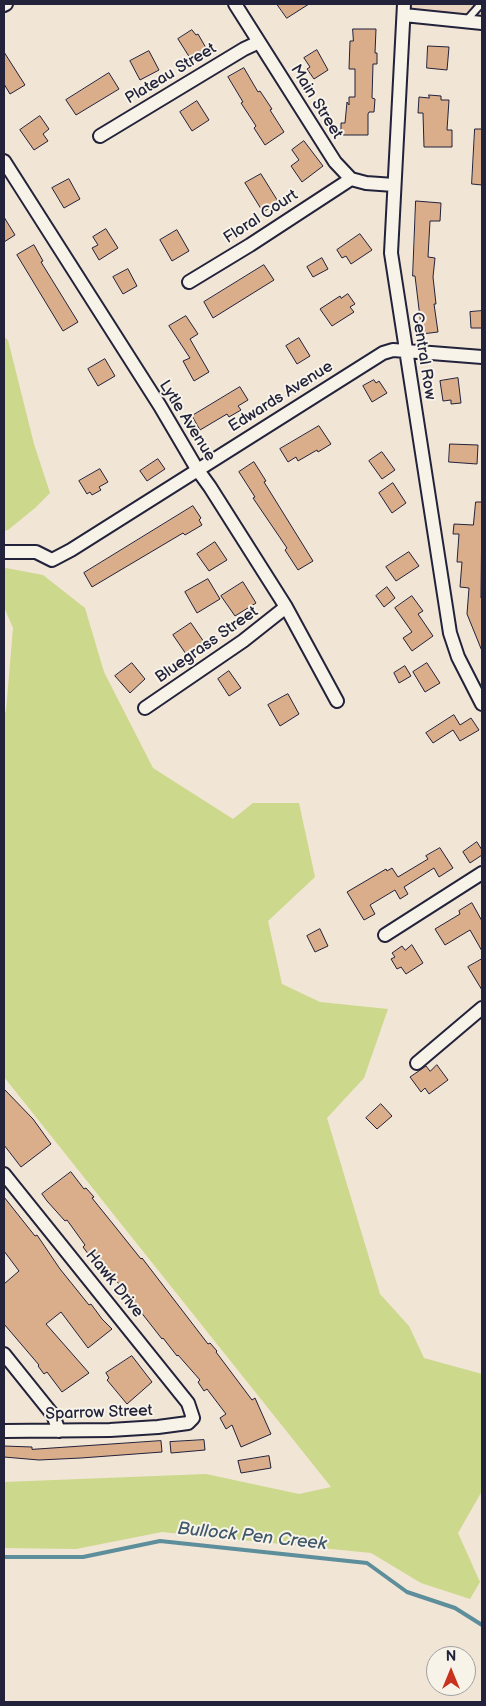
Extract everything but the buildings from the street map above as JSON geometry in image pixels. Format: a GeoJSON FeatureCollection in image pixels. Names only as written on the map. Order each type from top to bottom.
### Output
{"type":"FeatureCollection","features":[{"type":"Feature","properties":{"kind":"street","name":"Main Street"},"geometry":{"type":"LineString","coordinates":[[234,4],[335,162],[351,178]]}},
{"type":"Feature","properties":{"kind":"street"},"geometry":{"type":"LineString","coordinates":[[404,9],[482,23]]}},
{"type":"Feature","properties":{"kind":"street","name":"Central Row"},"geometry":{"type":"LineString","coordinates":[[404,9],[391,253],[450,633],[458,657],[477,682],[482,704]]}},
{"type":"Feature","properties":{"kind":"street","name":"Plateau Street"},"geometry":{"type":"LineString","coordinates":[[100,136],[244,49],[259,42]]}},
{"type":"Feature","properties":{"kind":"street","name":"Lytle Avenue"},"geometry":{"type":"LineString","coordinates":[[4,161],[286,607],[337,701]]}},
{"type":"Feature","properties":{"kind":"street"},"geometry":{"type":"LineString","coordinates":[[351,178],[366,183],[394,185]]}},
{"type":"Feature","properties":{"kind":"street","name":"Floral Court"},"geometry":{"type":"LineString","coordinates":[[189,282],[250,245],[351,178]]}},
{"type":"Feature","properties":{"kind":"street","name":"Edwards Avenue"},"geometry":{"type":"LineString","coordinates":[[4,552],[36,552],[52,560],[71,550],[383,353],[393,350],[482,357]]}},
{"type":"Feature","properties":{"kind":"street","name":"Bluegrass Street"},"geometry":{"type":"LineString","coordinates":[[145,708],[243,640],[286,607]]}},
{"type":"Feature","properties":{"kind":"street"},"geometry":{"type":"LineString","coordinates":[[385,935],[482,873]]}},
{"type":"Feature","properties":{"kind":"street"},"geometry":{"type":"LineString","coordinates":[[417,1063],[482,1008]]}},
{"type":"Feature","properties":{"kind":"street","name":"Hawk Drive"},"geometry":{"type":"LineString","coordinates":[[4,1174],[188,1403],[193,1418]]}},
{"type":"Feature","properties":{"kind":"street"},"geometry":{"type":"LineString","coordinates":[[4,1354],[53,1415],[59,1431]]}},
{"type":"Feature","properties":{"kind":"street","name":"Sparrow Street"},"geometry":{"type":"LineString","coordinates":[[4,1431],[158,1427],[188,1423],[193,1418]]}},
{"type":"Feature","properties":{"kind":"lane"},"geometry":{"type":"LineString","coordinates":[[466,21],[481,4]]}},
{"type":"Feature","properties":{"kind":"shaded area"},"geometry":{"type":"Polygon","coordinates":[[[404,4],[482,4],[482,23],[404,15],[404,4]]]}},
{"type":"Feature","properties":{"kind":"green space"},"geometry":{"type":"Polygon","coordinates":[[[4,337],[8,340],[34,444],[50,493],[35,508],[8,530],[4,531],[4,337]]]}},
{"type":"Feature","properties":{"kind":"green space"},"geometry":{"type":"Polygon","coordinates":[[[4,569],[43,575],[85,608],[104,672],[153,768],[233,819],[253,803],[299,803],[315,877],[268,921],[282,984],[320,1002],[388,1009],[364,1078],[327,1118],[380,1294],[409,1326],[424,1358],[482,1374],[482,1491],[458,1533],[480,1582],[470,1599],[421,1583],[371,1553],[162,1532],[76,1549],[4,1548],[4,1482],[206,1474],[299,1494],[331,1487],[4,1077],[4,713],[6,711],[13,628],[4,607],[4,569]]]}},
{"type":"Feature","properties":{"kind":"waterway","name":"Bullock Pen Creek"},"geometry":{"type":"LineString","coordinates":[[4,1557],[83,1557],[160,1541],[367,1563],[407,1592],[455,1608],[482,1625]]}}]}
